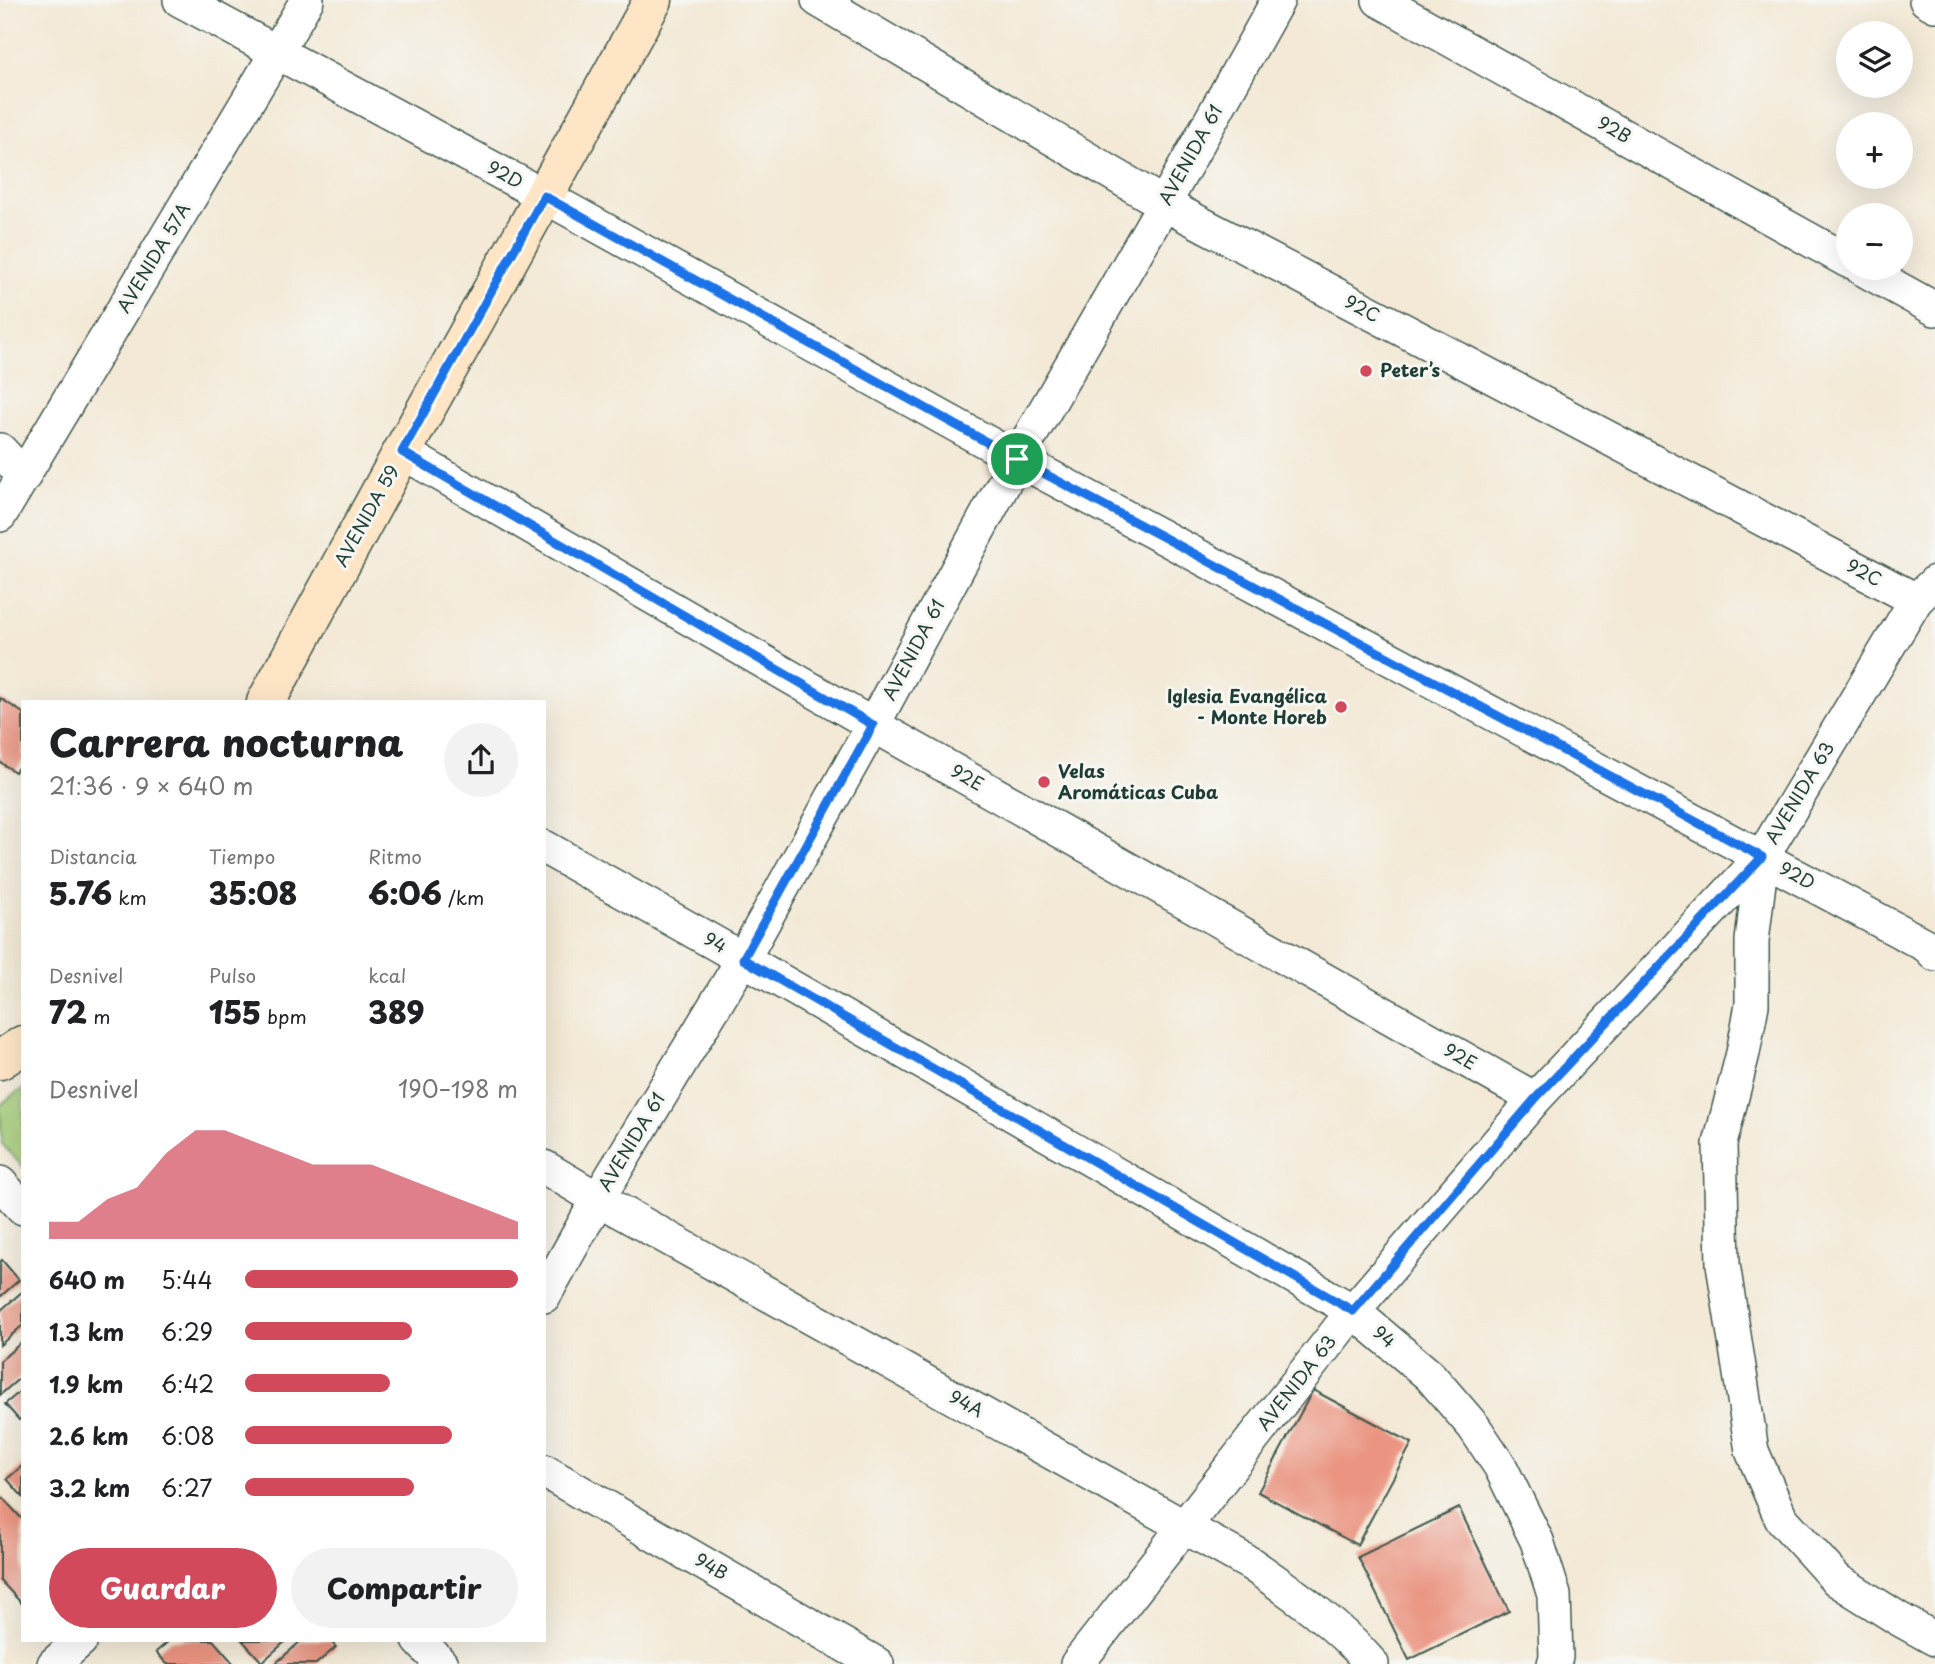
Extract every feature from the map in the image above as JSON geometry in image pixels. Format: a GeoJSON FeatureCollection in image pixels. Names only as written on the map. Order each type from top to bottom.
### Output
{"type":"FeatureCollection","features":[{"type":"Feature","properties":{"kind":"street","name":"92D"},"geometry":{"type":"LineString","coordinates":[[180,0],[544,196],[1017,459],[1762,857],[1927,946],[1935,954]]}},
{"type":"Feature","properties":{"kind":"street","name":"AVENIDA 57A"},"geometry":{"type":"LineString","coordinates":[[0,515],[307,0]]}},
{"type":"Feature","properties":{"kind":"street","name":"AVENIDA 59"},"geometry":{"type":"LineString","coordinates":[[274,699],[402,452],[653,0]]}},
{"type":"Feature","properties":{"kind":"street","name":"92C"},"geometry":{"type":"LineString","coordinates":[[818,0],[1164,204],[1926,591]]}},
{"type":"Feature","properties":{"kind":"street","name":"AVENIDA 61"},"geometry":{"type":"LineString","coordinates":[[546,1292],[598,1199],[743,959],[1017,459],[1278,0]]}},
{"type":"Feature","properties":{"kind":"street","name":"92B"},"geometry":{"type":"LineString","coordinates":[[1379,0],[1836,254]]}},
{"type":"Feature","properties":{"kind":"street"},"geometry":{"type":"LineString","coordinates":[[1926,0],[1935,5]]}},
{"type":"Feature","properties":{"kind":"street"},"geometry":{"type":"LineString","coordinates":[[1883,280],[1935,309]]}},
{"type":"Feature","properties":{"kind":"street"},"geometry":{"type":"LineString","coordinates":[[0,450],[24,476]]}},
{"type":"Feature","properties":{"kind":"street","name":"92E"},"geometry":{"type":"LineString","coordinates":[[402,452],[873,725],[1535,1099]]}},
{"type":"Feature","properties":{"kind":"street","name":"AVENIDA 63"},"geometry":{"type":"LineString","coordinates":[[1077,1664],[1353,1311],[1535,1099],[1762,857],[1926,591]]}},
{"type":"Feature","properties":{"kind":"street","name":"94"},"geometry":{"type":"LineString","coordinates":[[546,848],[1353,1311],[1430,1376],[1474,1427],[1500,1466],[1537,1541],[1554,1595],[1556,1657],[1553,1664]]}},
{"type":"Feature","properties":{"kind":"street"},"geometry":{"type":"LineString","coordinates":[[1762,857],[1752,941],[1752,1006],[1720,1144],[1723,1264],[1752,1451],[1782,1518],[1837,1580],[1935,1639]]}},
{"type":"Feature","properties":{"kind":"street"},"geometry":{"type":"LineString","coordinates":[[0,1060],[21,1046]]}},
{"type":"Feature","properties":{"kind":"street","name":"94A"},"geometry":{"type":"LineString","coordinates":[[546,1168],[1251,1564],[1307,1603],[1356,1646],[1372,1664]]}},
{"type":"Feature","properties":{"kind":"street"},"geometry":{"type":"LineString","coordinates":[[0,1183],[21,1207]]}},
{"type":"Feature","properties":{"kind":"street","name":"94B"},"geometry":{"type":"LineString","coordinates":[[546,1472],[877,1664]]}},
{"type":"Feature","properties":{"kind":"street"},"geometry":{"type":"LineString","coordinates":[[54,1664],[79,1642]]}},
{"type":"Feature","properties":{"kind":"street"},"geometry":{"type":"LineString","coordinates":[[421,1642],[441,1664]]}},
{"type":"Feature","properties":{"kind":"green space"},"geometry":{"type":"Polygon","coordinates":[[[21,1090],[21,1165],[2,1144],[0,1106],[21,1090]]]}},
{"type":"Feature","properties":{"kind":"building"},"geometry":{"type":"Polygon","coordinates":[[[0,698],[21,712],[21,763],[15,772],[0,762],[0,698]]]}},
{"type":"Feature","properties":{"kind":"building"},"geometry":{"type":"Polygon","coordinates":[[[2,1260],[19,1280],[0,1297],[0,1262],[2,1260]]]}},
{"type":"Feature","properties":{"kind":"building"},"geometry":{"type":"Polygon","coordinates":[[[21,1293],[21,1327],[0,1345],[0,1311],[21,1293]]]}},
{"type":"Feature","properties":{"kind":"building"},"geometry":{"type":"Polygon","coordinates":[[[21,1343],[21,1377],[0,1395],[0,1361],[21,1343]]]}},
{"type":"Feature","properties":{"kind":"building"},"geometry":{"type":"Polygon","coordinates":[[[1313,1390],[1412,1443],[1357,1545],[1258,1492],[1313,1390]]]}},
{"type":"Feature","properties":{"kind":"building"},"geometry":{"type":"Polygon","coordinates":[[[21,1391],[19,1420],[5,1404],[21,1391]]]}},
{"type":"Feature","properties":{"kind":"building"},"geometry":{"type":"Polygon","coordinates":[[[21,1467],[21,1495],[7,1479],[21,1467]]]}},
{"type":"Feature","properties":{"kind":"building"},"geometry":{"type":"Polygon","coordinates":[[[0,1495],[21,1518],[21,1603],[0,1580],[0,1495]]]}},
{"type":"Feature","properties":{"kind":"building"},"geometry":{"type":"Polygon","coordinates":[[[1459,1508],[1509,1611],[1409,1660],[1358,1557],[1459,1508]]]}},
{"type":"Feature","properties":{"kind":"building"},"geometry":{"type":"Polygon","coordinates":[[[168,1642],[215,1642],[234,1664],[167,1664],[156,1652],[168,1642]]]}},
{"type":"Feature","properties":{"kind":"building"},"geometry":{"type":"Polygon","coordinates":[[[244,1642],[285,1642],[262,1662],[244,1642]]]}},
{"type":"Feature","properties":{"kind":"building"},"geometry":{"type":"Polygon","coordinates":[[[300,1642],[331,1642],[336,1647],[316,1664],[275,1664],[300,1642]]]}},
{"type":"Feature","properties":{"kind":"place","name":"Peter’s"},"geometry":{"type":"Point","coordinates":[1366,371]}},
{"type":"Feature","properties":{"kind":"place","name":"Iglesia Evangélica - Monte Horeb"},"geometry":{"type":"Point","coordinates":[1341,707]}},
{"type":"Feature","properties":{"kind":"place","name":"Velas Aromáticas Cuba"},"geometry":{"type":"Point","coordinates":[1044,782]}},
{"type":"Feature","properties":{"kind":"route"},"geometry":{"type":"LineString","coordinates":[[544,196],[1017,459],[1762,857],[1535,1099],[1353,1311],[743,959],[873,725],[402,452],[544,196]]}}]}
